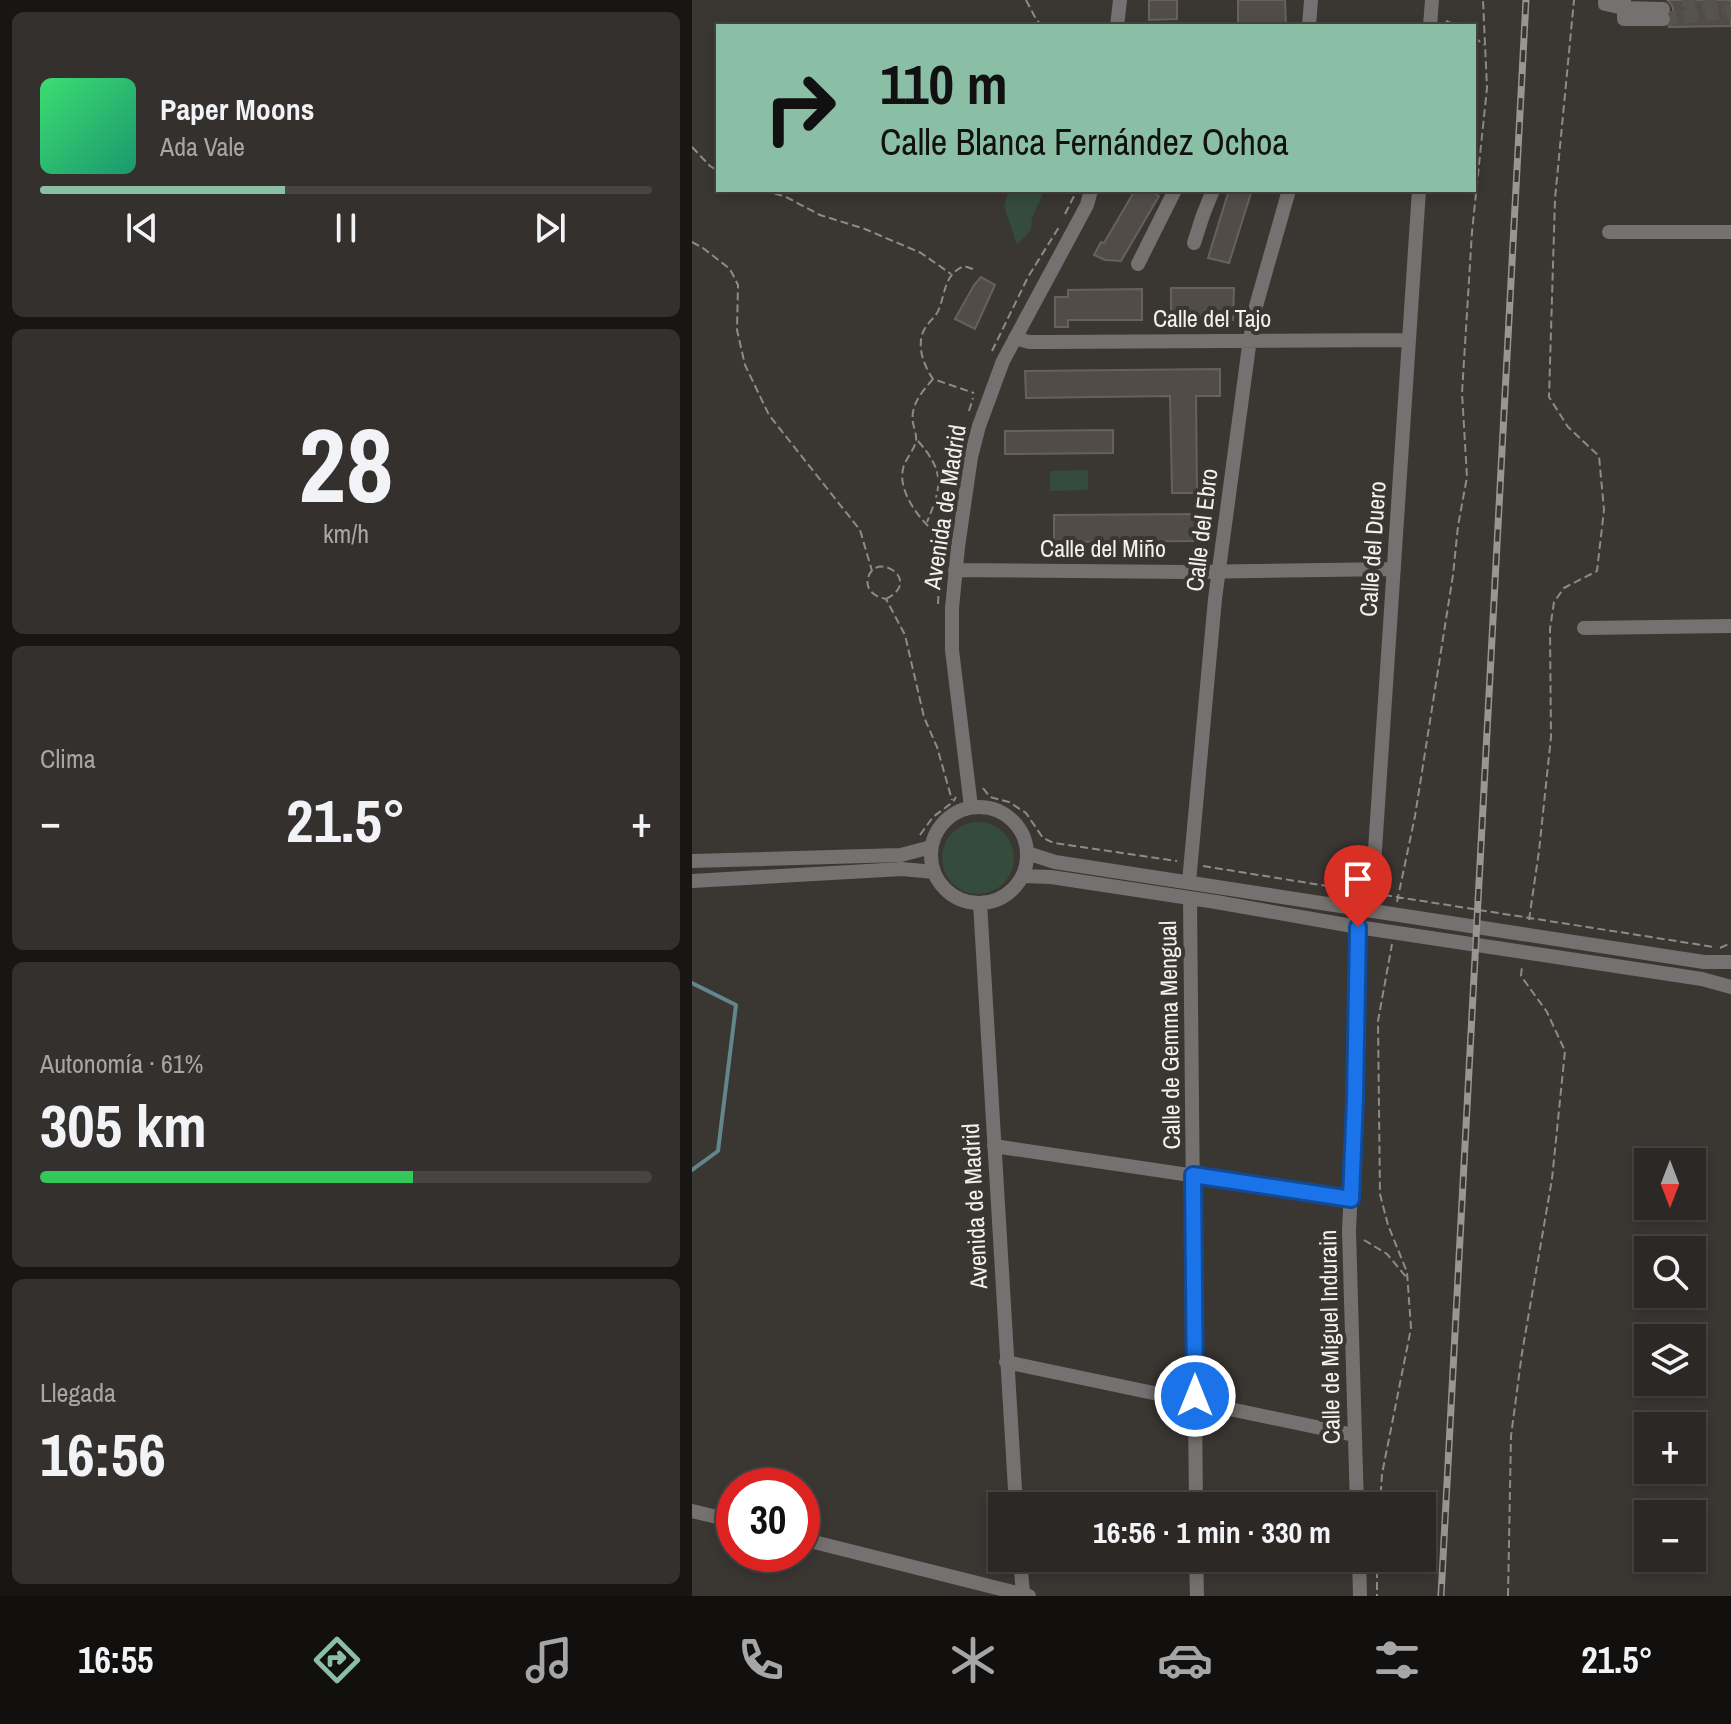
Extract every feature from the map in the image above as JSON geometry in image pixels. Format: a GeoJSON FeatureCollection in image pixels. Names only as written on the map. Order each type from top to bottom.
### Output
{"type":"FeatureCollection","features":[{"type":"Feature","properties":{"kind":"street"},"geometry":{"type":"LineString","coordinates":[[1117,24],[1120,0]]}},
{"type":"Feature","properties":{"kind":"street"},"geometry":{"type":"LineString","coordinates":[[1309,24],[1311,0]]}},
{"type":"Feature","properties":{"kind":"street"},"geometry":{"type":"LineString","coordinates":[[1430,21],[1432,0]]}},
{"type":"Feature","properties":{"kind":"street"},"geometry":{"type":"LineString","coordinates":[[1605,0],[1605,4],[1624,9],[1663,14]]}},
{"type":"Feature","properties":{"kind":"street","name":"Avenida de Madrid"},"geometry":{"type":"LineString","coordinates":[[971,807],[952,650],[952,608],[971,457],[1003,361],[1087,205],[1090,192]]}},
{"type":"Feature","properties":{"kind":"street"},"geometry":{"type":"LineString","coordinates":[[1138,264],[1174,192]]}},
{"type":"Feature","properties":{"kind":"street"},"geometry":{"type":"LineString","coordinates":[[1194,243],[1212,192]]}},
{"type":"Feature","properties":{"kind":"street","name":"Calle del Ebro"},"geometry":{"type":"LineString","coordinates":[[1189,882],[1218,570],[1250,341],[1256,306],[1288,192]]}},
{"type":"Feature","properties":{"kind":"street","name":"Calle del Duero"},"geometry":{"type":"LineString","coordinates":[[1371,910],[1419,192]]}},
{"type":"Feature","properties":{"kind":"street"},"geometry":{"type":"LineString","coordinates":[[1609,232],[1731,232]]}},
{"type":"Feature","properties":{"kind":"street","name":"Calle del Tajo"},"geometry":{"type":"LineString","coordinates":[[1015,338],[1029,342],[1409,340]]}},
{"type":"Feature","properties":{"kind":"street","name":"Calle del Miño"},"geometry":{"type":"LineString","coordinates":[[955,570],[1394,569]]}},
{"type":"Feature","properties":{"kind":"street"},"geometry":{"type":"LineString","coordinates":[[1584,628],[1731,626]]}},
{"type":"Feature","properties":{"kind":"street"},"geometry":{"type":"LineString","coordinates":[[971,807],[996,809],[1008,816],[1025,840],[1027,853],[1022,876],[1014,887],[1004,896],[980,903],[951,894],[941,884],[931,860],[935,834],[943,822],[954,813],[971,807]]}},
{"type":"Feature","properties":{"kind":"street"},"geometry":{"type":"LineString","coordinates":[[692,861],[901,855],[931,847]]}},
{"type":"Feature","properties":{"kind":"street"},"geometry":{"type":"LineString","coordinates":[[1027,853],[1055,862],[1525,935],[1704,962],[1731,962]]}},
{"type":"Feature","properties":{"kind":"street"},"geometry":{"type":"LineString","coordinates":[[692,881],[902,869],[934,872]]}},
{"type":"Feature","properties":{"kind":"street"},"geometry":{"type":"LineString","coordinates":[[1022,876],[1051,877],[1702,979],[1731,987]]}},
{"type":"Feature","properties":{"kind":"street","name":"Calle de Gemma Mengual"},"geometry":{"type":"LineString","coordinates":[[1190,899],[1196,1492]]}},
{"type":"Feature","properties":{"kind":"street","name":"Avenida de Madrid"},"geometry":{"type":"LineString","coordinates":[[980,903],[1015,1492]]}},
{"type":"Feature","properties":{"kind":"street","name":"Calle de Miguel Indurain"},"geometry":{"type":"LineString","coordinates":[[1356,1492],[1349,1231],[1358,927]]}},
{"type":"Feature","properties":{"kind":"street"},"geometry":{"type":"LineString","coordinates":[[994,1146],[1351,1199]]}},
{"type":"Feature","properties":{"kind":"street"},"geometry":{"type":"LineString","coordinates":[[1006,1362],[1354,1435]]}},
{"type":"Feature","properties":{"kind":"street"},"geometry":{"type":"LineString","coordinates":[[692,1511],[716,1517]]}},
{"type":"Feature","properties":{"kind":"street"},"geometry":{"type":"LineString","coordinates":[[820,1544],[1026,1595],[1022,1572]]}},
{"type":"Feature","properties":{"kind":"street"},"geometry":{"type":"LineString","coordinates":[[1196,1572],[1197,1596]]}},
{"type":"Feature","properties":{"kind":"street"},"geometry":{"type":"LineString","coordinates":[[1359,1572],[1360,1596]]}},
{"type":"Feature","properties":{"kind":"path"},"geometry":{"type":"LineString","coordinates":[[1026,0],[1040,24]]}},
{"type":"Feature","properties":{"kind":"path"},"geometry":{"type":"LineString","coordinates":[[1396,914],[1415,816],[1467,477],[1462,393],[1472,232],[1487,88],[1483,0]]}},
{"type":"Feature","properties":{"kind":"path"},"geometry":{"type":"LineString","coordinates":[[1525,935],[1551,737],[1550,629],[1554,602],[1564,588],[1597,571],[1604,510],[1599,456],[1568,427],[1549,397],[1555,199],[1574,0]]}},
{"type":"Feature","properties":{"kind":"path"},"geometry":{"type":"LineString","coordinates":[[1476,39],[1484,45]]}},
{"type":"Feature","properties":{"kind":"path"},"geometry":{"type":"LineString","coordinates":[[692,147],[716,170]]}},
{"type":"Feature","properties":{"kind":"path"},"geometry":{"type":"LineString","coordinates":[[770,192],[820,215],[865,229],[921,253],[951,274]]}},
{"type":"Feature","properties":{"kind":"path"},"geometry":{"type":"LineString","coordinates":[[990,356],[1028,277],[1076,192]]}},
{"type":"Feature","properties":{"kind":"path"},"geometry":{"type":"LineString","coordinates":[[692,242],[730,269],[738,285],[737,330],[745,365],[769,415],[860,530],[872,571]]}},
{"type":"Feature","properties":{"kind":"path"},"geometry":{"type":"LineString","coordinates":[[966,422],[975,393],[933,379],[923,362],[920,342],[922,333],[938,311],[946,280],[964,266],[973,269]]}},
{"type":"Feature","properties":{"kind":"path"},"geometry":{"type":"LineString","coordinates":[[927,523],[935,502],[939,477],[930,455],[917,439],[912,417],[919,397],[933,379]]}},
{"type":"Feature","properties":{"kind":"path"},"geometry":{"type":"LineString","coordinates":[[917,439],[903,469],[903,488],[927,523],[942,539],[958,547]]}},
{"type":"Feature","properties":{"kind":"path"},"geometry":{"type":"LineString","coordinates":[[938,609],[942,539],[958,452]]}},
{"type":"Feature","properties":{"kind":"path"},"geometry":{"type":"LineString","coordinates":[[881,566],[891,568],[898,575],[900,585],[895,594],[886,599],[871,593],[868,586],[872,571],[881,566]]}},
{"type":"Feature","properties":{"kind":"path"},"geometry":{"type":"LineString","coordinates":[[886,599],[905,635],[924,717],[937,747],[953,802]]}},
{"type":"Feature","properties":{"kind":"path"},"geometry":{"type":"LineString","coordinates":[[910,840],[922,834],[933,817],[953,802],[956,787],[968,782],[980,785],[990,797],[1009,802],[1026,813],[1043,838],[1054,843],[1719,948],[1731,943]]}},
{"type":"Feature","properties":{"kind":"path"},"geometry":{"type":"LineString","coordinates":[[1381,1492],[1398,1385],[1411,1328],[1407,1272],[1388,1225],[1380,1194],[1378,1021],[1393,933]]}},
{"type":"Feature","properties":{"kind":"path"},"geometry":{"type":"LineString","coordinates":[[1508,1596],[1511,1436],[1552,1179],[1565,1051],[1547,1012],[1521,976],[1523,952]]}},
{"type":"Feature","properties":{"kind":"path"},"geometry":{"type":"LineString","coordinates":[[1349,1231],[1387,1254],[1408,1278]]}},
{"type":"Feature","properties":{"kind":"path"},"geometry":{"type":"LineString","coordinates":[[1377,1572],[1377,1596]]}},
{"type":"Feature","properties":{"kind":"green space"},"geometry":{"type":"Polygon","coordinates":[[[1008,192],[1044,192],[1032,218],[1031,230],[1017,245],[1004,206],[1008,192]]]}},
{"type":"Feature","properties":{"kind":"green space"},"geometry":{"type":"Polygon","coordinates":[[[1088,470],[1088,490],[1050,491],[1050,471],[1088,470]]]}},
{"type":"Feature","properties":{"kind":"green space"},"geometry":{"type":"Polygon","coordinates":[[[978,822],[998,828],[1008,838],[1014,858],[1008,878],[998,888],[978,894],[958,888],[948,878],[942,858],[948,838],[958,828],[978,822]]]}},
{"type":"Feature","properties":{"kind":"building"},"geometry":{"type":"Polygon","coordinates":[[[1149,0],[1177,0],[1177,19],[1149,20],[1149,0]]]}},
{"type":"Feature","properties":{"kind":"building"},"geometry":{"type":"Polygon","coordinates":[[[1238,0],[1285,0],[1286,24],[1238,24],[1238,0]]]}},
{"type":"Feature","properties":{"kind":"building"},"geometry":{"type":"Polygon","coordinates":[[[1667,0],[1731,0],[1731,26],[1669,27],[1673,20],[1673,8],[1667,0]]]}},
{"type":"Feature","properties":{"kind":"building"},"geometry":{"type":"Polygon","coordinates":[[[1134,192],[1152,192],[1159,196],[1121,261],[1105,260],[1094,255],[1101,242],[1104,243],[1134,192]]]}},
{"type":"Feature","properties":{"kind":"building"},"geometry":{"type":"Polygon","coordinates":[[[1228,192],[1251,192],[1229,263],[1208,258],[1228,192]]]}},
{"type":"Feature","properties":{"kind":"building"},"geometry":{"type":"Polygon","coordinates":[[[981,277],[995,285],[975,329],[955,319],[981,277]]]}},
{"type":"Feature","properties":{"kind":"building"},"geometry":{"type":"Polygon","coordinates":[[[1171,288],[1234,288],[1233,320],[1171,320],[1171,288]]]}},
{"type":"Feature","properties":{"kind":"building"},"geometry":{"type":"Polygon","coordinates":[[[1142,289],[1142,320],[1068,320],[1068,327],[1055,327],[1055,297],[1068,297],[1068,290],[1142,289]]]}},
{"type":"Feature","properties":{"kind":"building"},"geometry":{"type":"Polygon","coordinates":[[[1220,369],[1220,396],[1196,396],[1197,493],[1172,493],[1170,396],[1026,398],[1025,371],[1220,369]]]}},
{"type":"Feature","properties":{"kind":"building"},"geometry":{"type":"Polygon","coordinates":[[[1113,430],[1113,453],[1005,454],[1005,431],[1113,430]]]}},
{"type":"Feature","properties":{"kind":"building"},"geometry":{"type":"Polygon","coordinates":[[[1200,514],[1201,541],[1054,542],[1054,515],[1200,514]]]}},
{"type":"Feature","properties":{"kind":"waterway"},"geometry":{"type":"LineString","coordinates":[[692,983],[736,1005],[718,1151],[692,1170]]}},
{"type":"Feature","properties":{"kind":"tunnel"},"geometry":{"type":"LineString","coordinates":[[1682,0],[1725,7]]}},
{"type":"Feature","properties":{"kind":"tunnel"},"geometry":{"type":"LineString","coordinates":[[1663,19],[1731,11]]}},
{"type":"Feature","properties":{"kind":"railway"},"geometry":{"type":"LineString","coordinates":[[1441,1596],[1526,0]]}},
{"type":"Feature","properties":{"kind":"route"},"geometry":{"type":"LineString","coordinates":[[1195,1396],[1193,1175],[1351,1199],[1358,927]]}}]}
